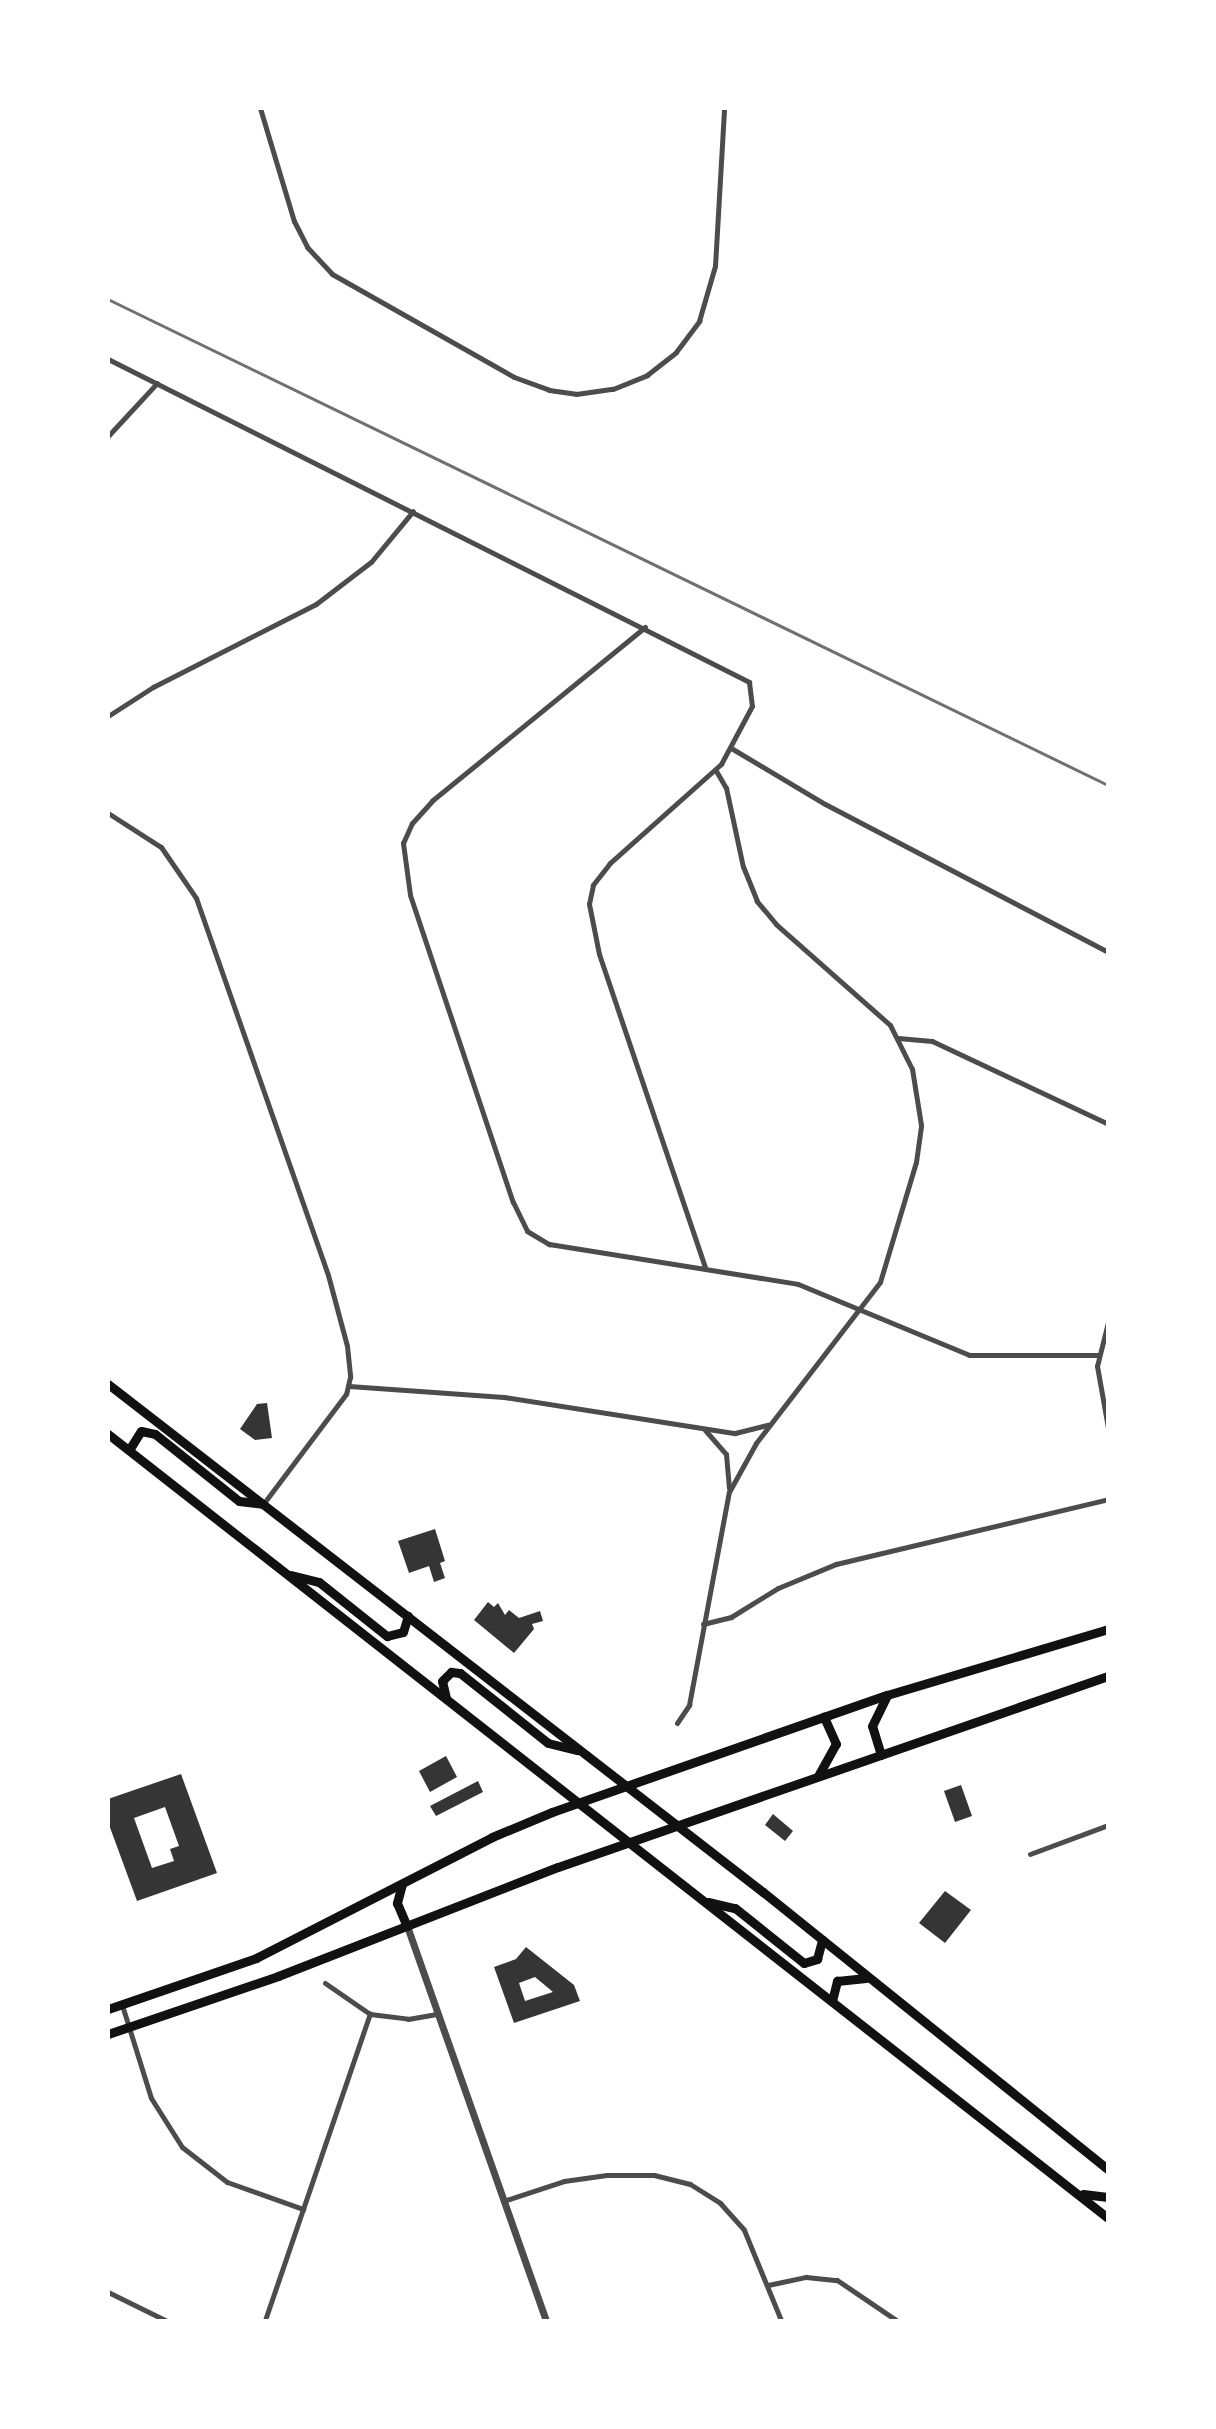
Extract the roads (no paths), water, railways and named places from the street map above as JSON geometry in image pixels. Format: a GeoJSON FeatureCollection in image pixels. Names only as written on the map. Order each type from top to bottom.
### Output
{"type":"FeatureCollection","features":[{"type":"Feature","properties":{"kind":"main road"},"geometry":{"type":"LineString","coordinates":[[108,1384],[822,1940],[866,1979],[1108,2169]]}},
{"type":"Feature","properties":{"kind":"main road"},"geometry":{"type":"LineString","coordinates":[[129,1450],[141,1432],[155,1434],[239,1501],[263,1504]]}},
{"type":"Feature","properties":{"kind":"main road"},"geometry":{"type":"LineString","coordinates":[[108,1434],[1081,2194],[1108,2218]]}},
{"type":"Feature","properties":{"kind":"main road"},"geometry":{"type":"LineString","coordinates":[[286,1573],[319,1582],[387,1636],[403,1632],[408,1616]]}},
{"type":"Feature","properties":{"kind":"main road"},"geometry":{"type":"LineString","coordinates":[[108,2009],[256,1958],[506,1831],[579,1802],[887,1695],[1108,1629]]}},
{"type":"Feature","properties":{"kind":"main road"},"geometry":{"type":"LineString","coordinates":[[446,1698],[442,1681],[451,1672],[460,1673],[548,1743],[582,1752]]}},
{"type":"Feature","properties":{"kind":"main road"},"geometry":{"type":"LineString","coordinates":[[108,2034],[631,1842],[1108,1676]]}},
{"type":"Feature","properties":{"kind":"main road"},"geometry":{"type":"LineString","coordinates":[[881,1755],[872,1726],[887,1695]]}},
{"type":"Feature","properties":{"kind":"main road"},"geometry":{"type":"LineString","coordinates":[[817,1777],[836,1744],[824,1717]]}},
{"type":"Feature","properties":{"kind":"main road"},"geometry":{"type":"LineString","coordinates":[[402,1884],[397,1903],[407,1926]]}},
{"type":"Feature","properties":{"kind":"main road"},"geometry":{"type":"LineString","coordinates":[[706,1902],[735,1908],[804,1963],[817,1959],[822,1940]]}},
{"type":"Feature","properties":{"kind":"main road"},"geometry":{"type":"LineString","coordinates":[[832,2001],[837,1981],[866,1979]]}},
{"type":"Feature","properties":{"kind":"main road"},"geometry":{"type":"LineString","coordinates":[[1081,2194],[1108,2197]]}},
{"type":"Feature","properties":{"kind":"street"},"geometry":{"type":"LineString","coordinates":[[260,108],[293,221],[307,247],[332,274],[514,377],[549,390],[576,394],[613,389],[647,375],[676,352],[699,321],[715,266],[724,108]]}},
{"type":"Feature","properties":{"kind":"street"},"geometry":{"type":"LineString","coordinates":[[108,359],[742,675],[752,689],[752,706],[716,771],[610,863],[593,885],[589,904],[598,954],[705,1267]]}},
{"type":"Feature","properties":{"kind":"street"},"geometry":{"type":"LineString","coordinates":[[108,436],[158,383]]}},
{"type":"Feature","properties":{"kind":"street"},"geometry":{"type":"LineString","coordinates":[[108,716],[153,687],[316,604],[371,562],[413,511]]}},
{"type":"Feature","properties":{"kind":"street"},"geometry":{"type":"LineString","coordinates":[[645,627],[425,807],[409,828],[402,858],[410,895],[527,1231],[549,1244],[798,1283],[969,1355],[1098,1354]]}},
{"type":"Feature","properties":{"kind":"street"},"geometry":{"type":"LineString","coordinates":[[731,748],[825,804],[1108,952]]}},
{"type":"Feature","properties":{"kind":"street"},"geometry":{"type":"LineString","coordinates":[[677,1723],[689,1705],[729,1492],[748,1454],[862,1309],[891,1257],[920,1140],[919,1095],[898,1038],[880,1013],[762,908],[744,873],[728,794],[716,771]]}},
{"type":"Feature","properties":{"kind":"street"},"geometry":{"type":"LineString","coordinates":[[108,813],[161,847],[182,874],[201,909],[328,1275],[347,1346],[349,1386],[263,1504]]}},
{"type":"Feature","properties":{"kind":"street"},"geometry":{"type":"LineString","coordinates":[[898,1038],[932,1041],[1108,1124]]}},
{"type":"Feature","properties":{"kind":"street"},"geometry":{"type":"LineString","coordinates":[[1108,1322],[1098,1354],[1108,1428]]}},
{"type":"Feature","properties":{"kind":"street"},"geometry":{"type":"LineString","coordinates":[[349,1386],[504,1397],[743,1433],[773,1422]]}},
{"type":"Feature","properties":{"kind":"street"},"geometry":{"type":"LineString","coordinates":[[703,1428],[726,1454],[729,1492]]}},
{"type":"Feature","properties":{"kind":"street"},"geometry":{"type":"LineString","coordinates":[[703,1624],[731,1617],[787,1584],[836,1564],[1108,1499]]}},
{"type":"Feature","properties":{"kind":"street"},"geometry":{"type":"LineString","coordinates":[[1030,1854],[1108,1825]]}},
{"type":"Feature","properties":{"kind":"street"},"geometry":{"type":"LineString","coordinates":[[407,1926],[546,2320]]}},
{"type":"Feature","properties":{"kind":"street"},"geometry":{"type":"LineString","coordinates":[[325,1983],[370,2014],[408,2020],[437,2014]]}},
{"type":"Feature","properties":{"kind":"street"},"geometry":{"type":"LineString","coordinates":[[122,2005],[151,2098],[182,2147],[227,2182],[303,2209]]}},
{"type":"Feature","properties":{"kind":"street"},"geometry":{"type":"LineString","coordinates":[[265,2320],[370,2014]]}},
{"type":"Feature","properties":{"kind":"street"},"geometry":{"type":"LineString","coordinates":[[503,2201],[586,2177],[631,2174],[676,2179],[708,2194],[734,2218],[752,2242],[781,2320]]}},
{"type":"Feature","properties":{"kind":"street"},"geometry":{"type":"LineString","coordinates":[[768,2285],[806,2277],[837,2280],[854,2288],[896,2320]]}},
{"type":"Feature","properties":{"kind":"street"},"geometry":{"type":"LineString","coordinates":[[108,2292],[165,2320]]}},
{"type":"Feature","properties":{"kind":"railway"},"geometry":{"type":"LineString","coordinates":[[108,299],[1108,785]]}}]}
